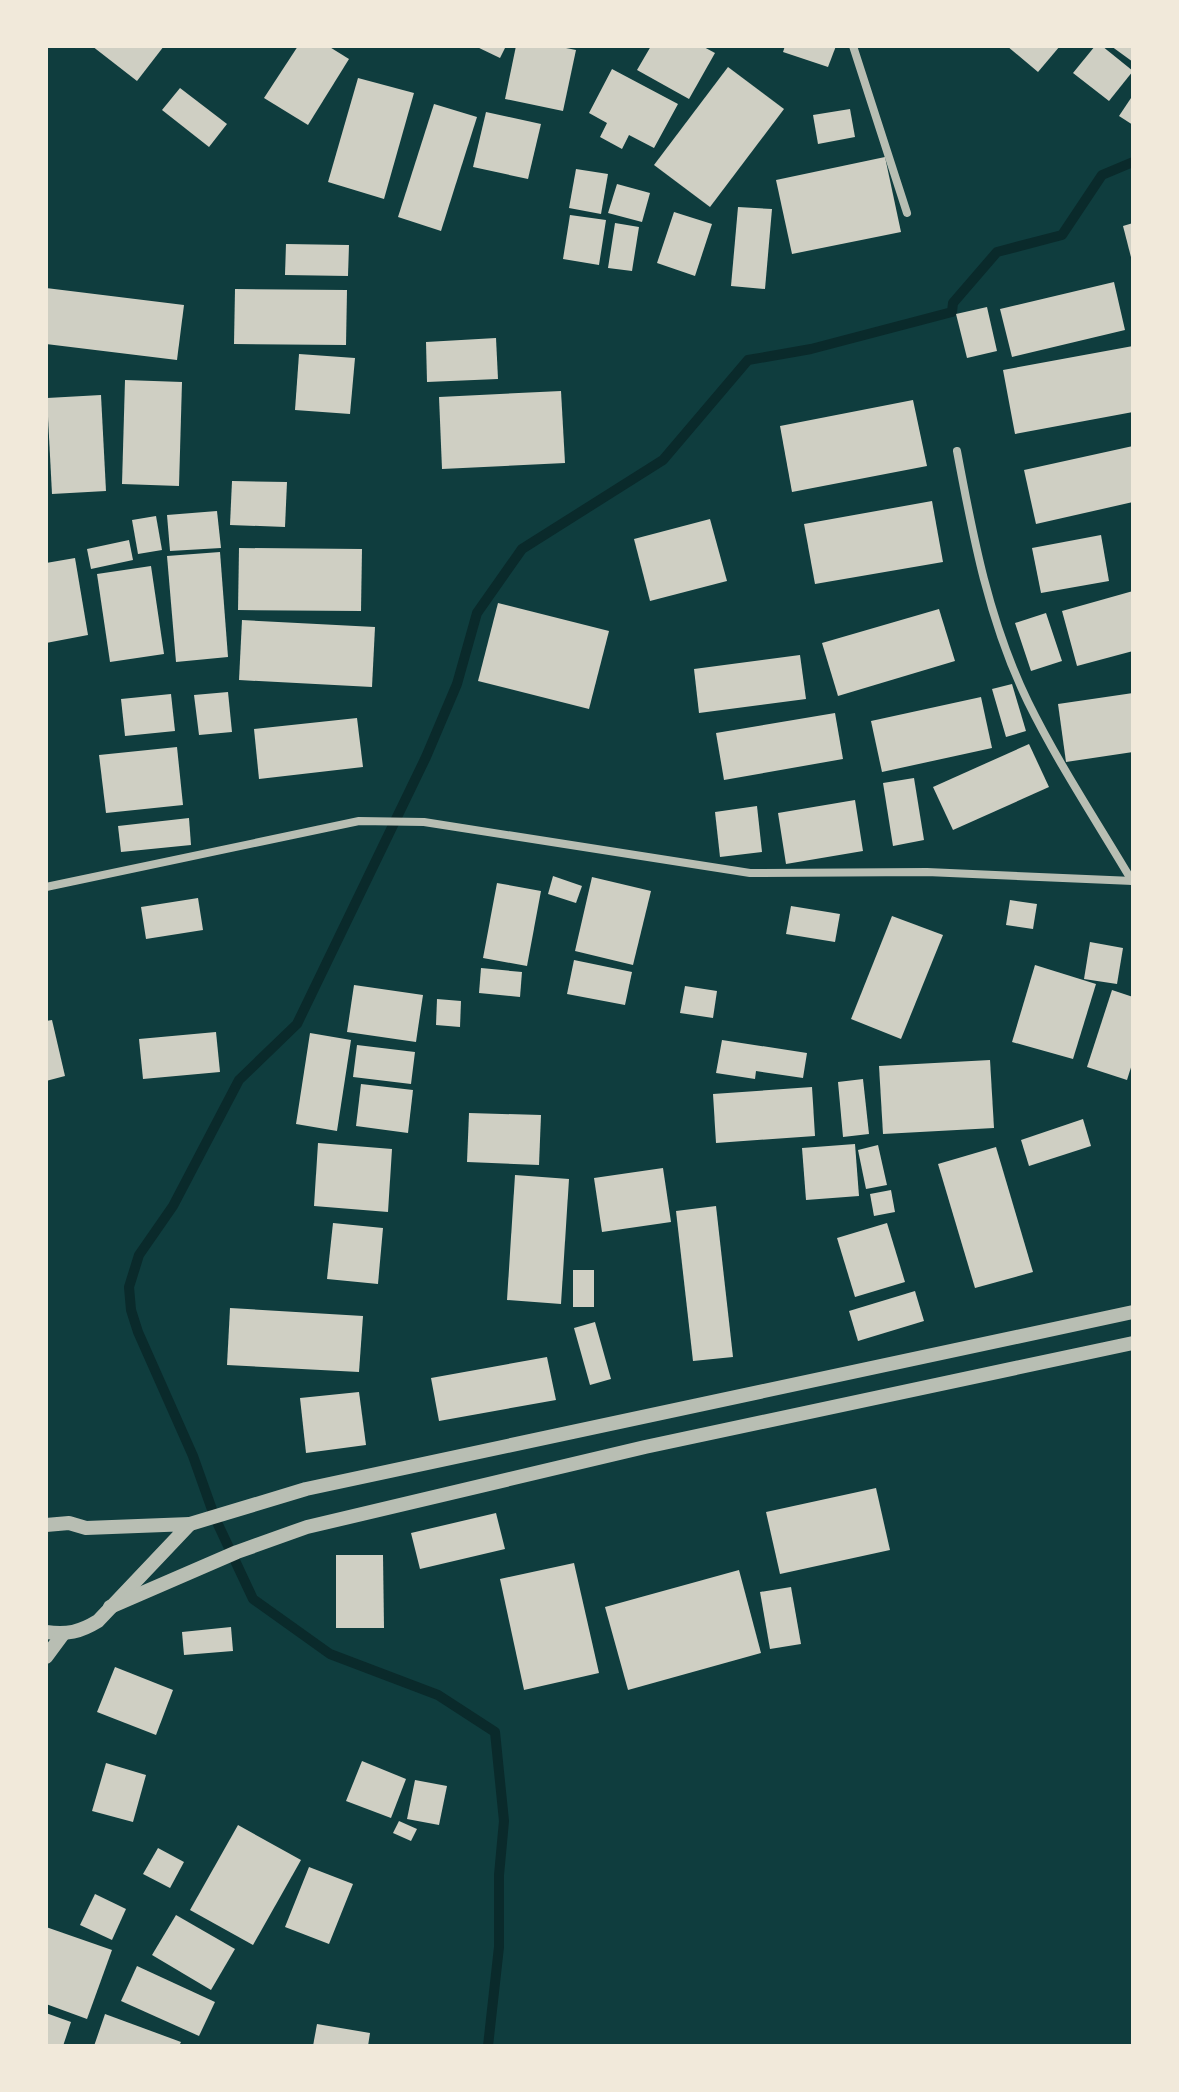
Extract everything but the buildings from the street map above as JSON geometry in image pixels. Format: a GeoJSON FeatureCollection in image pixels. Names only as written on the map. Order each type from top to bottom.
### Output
{"type":"FeatureCollection","features":[{"type":"Feature","properties":{"kind":"street"},"geometry":{"type":"LineString","coordinates":[[853,46],[907,213]]}},
{"type":"Feature","properties":{"kind":"street"},"geometry":{"type":"LineString","coordinates":[[957,451],[977,560],[999,631],[1028,701],[1132,881]]}},
{"type":"Feature","properties":{"kind":"street"},"geometry":{"type":"LineString","coordinates":[[46,887],[359,821],[424,822],[750,873],[927,872],[1132,881]]}},
{"type":"Feature","properties":{"kind":"street"},"geometry":{"type":"LineString","coordinates":[[46,1525],[69,1523],[86,1528],[190,1524],[306,1489],[1133,1312]]}},
{"type":"Feature","properties":{"kind":"street"},"geometry":{"type":"LineString","coordinates":[[110,1607],[217,1560],[307,1527],[645,1447],[1133,1343]]}},
{"type":"Feature","properties":{"kind":"street"},"geometry":{"type":"LineString","coordinates":[[46,1632],[63,1634],[82,1631],[98,1621],[190,1524]]}},
{"type":"Feature","properties":{"kind":"street"},"geometry":{"type":"LineString","coordinates":[[46,1657],[63,1634]]}},
{"type":"Feature","properties":{"kind":"waterway"},"geometry":{"type":"LineString","coordinates":[[488,2046],[499,1947],[499,1875],[504,1821],[495,1732],[438,1695],[330,1654],[253,1599],[215,1518],[193,1456],[138,1332],[131,1310],[129,1287],[139,1255],[173,1206],[239,1080],[297,1024],[426,757],[457,684],[477,613],[522,549],[663,460],[748,360],[811,349],[952,312],[953,303],[997,252],[1062,235],[1102,175],[1133,162]]}}]}
